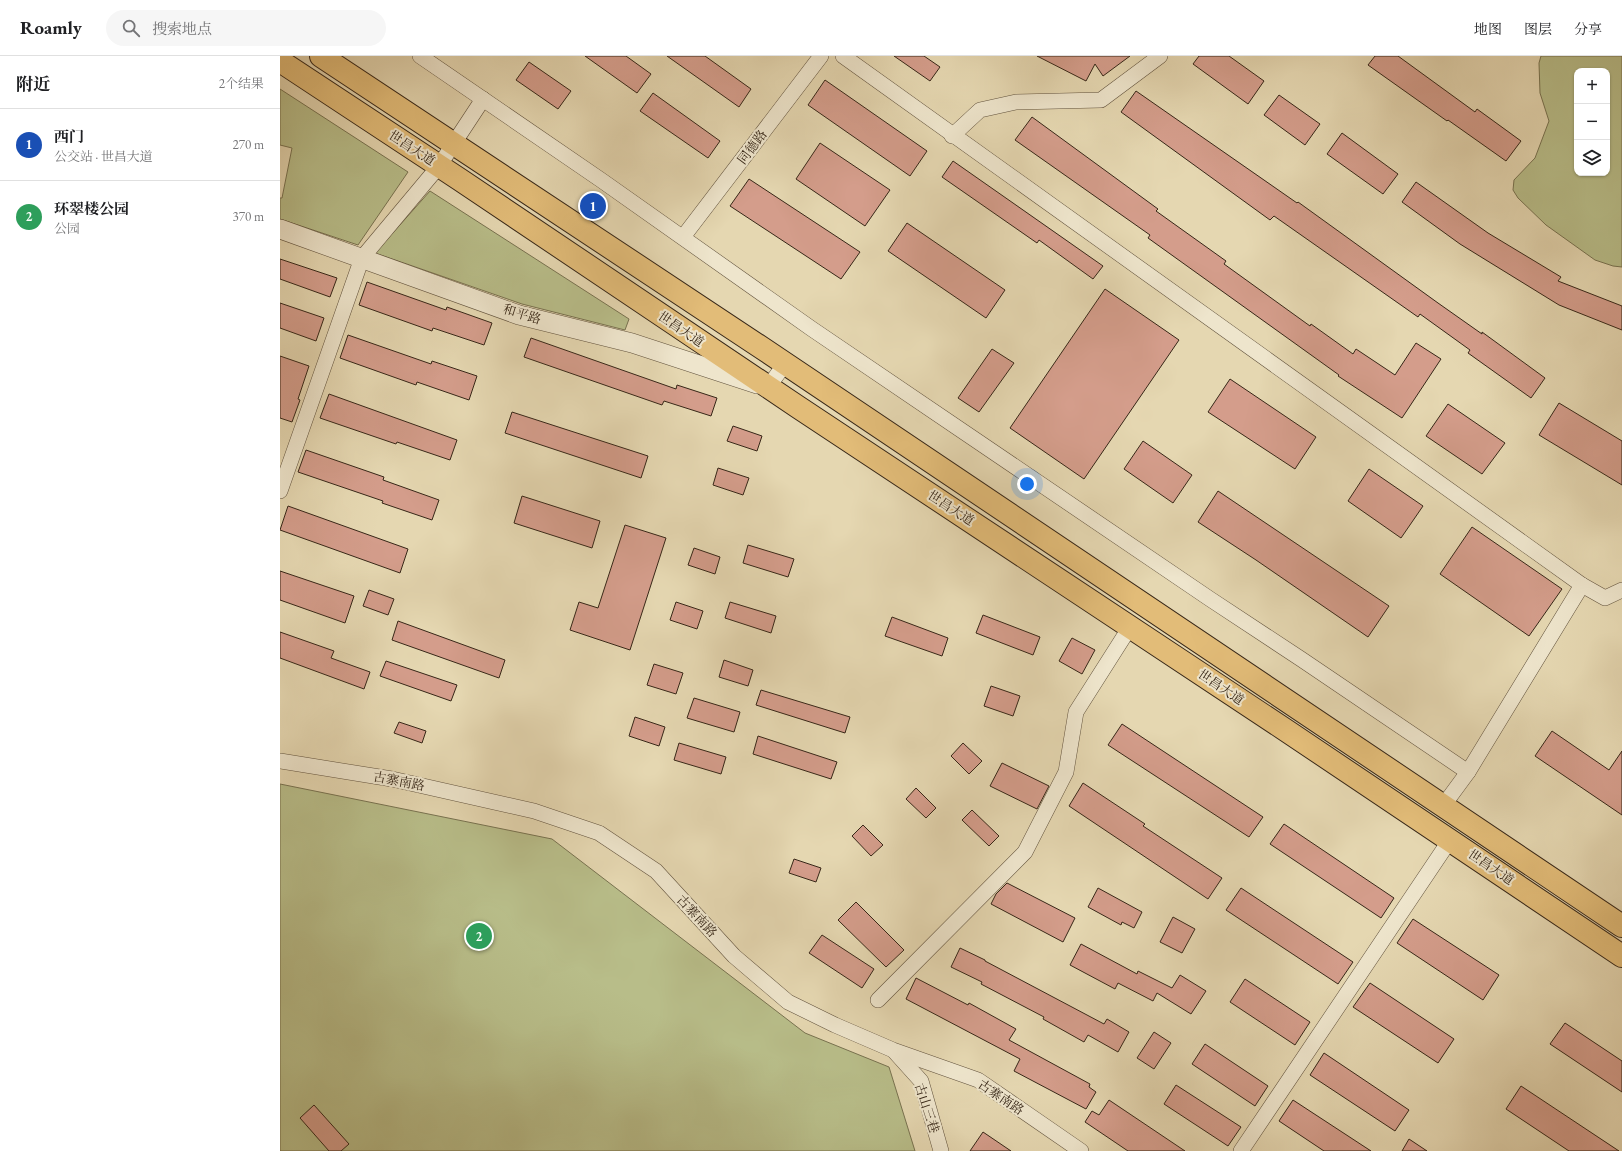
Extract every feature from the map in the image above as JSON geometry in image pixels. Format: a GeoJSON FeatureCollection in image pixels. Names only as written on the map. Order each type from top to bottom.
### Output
{"type":"FeatureCollection","features":[{"type":"Feature","properties":{"kind":"main road","name":"世昌大道"},"geometry":{"type":"LineString","coordinates":[[321,56],[785,364],[1622,926]]}},
{"type":"Feature","properties":{"kind":"main road","name":"世昌大道"},"geometry":{"type":"LineString","coordinates":[[280,61],[1622,956]]}},
{"type":"Feature","properties":{"kind":"street"},"geometry":{"type":"LineString","coordinates":[[420,56],[682,237],[817,333],[1468,772]]}},
{"type":"Feature","properties":{"kind":"street","name":"同德路"},"geometry":{"type":"LineString","coordinates":[[682,237],[821,56]]}},
{"type":"Feature","properties":{"kind":"street"},"geometry":{"type":"LineString","coordinates":[[843,56],[952,136],[1582,585],[1605,598],[1622,590]]}},
{"type":"Feature","properties":{"kind":"street"},"geometry":{"type":"LineString","coordinates":[[952,136],[980,110],[1016,102],[1101,100],[1160,56]]}},
{"type":"Feature","properties":{"kind":"street"},"geometry":{"type":"LineString","coordinates":[[280,491],[362,258],[439,166],[483,99]]}},
{"type":"Feature","properties":{"kind":"street","name":"和平路"},"geometry":{"type":"LineString","coordinates":[[280,229],[519,314],[632,343],[768,387]]}},
{"type":"Feature","properties":{"kind":"street"},"geometry":{"type":"LineString","coordinates":[[768,387],[785,364]]}},
{"type":"Feature","properties":{"kind":"street"},"geometry":{"type":"LineString","coordinates":[[1443,806],[1468,772],[1582,585]]}},
{"type":"Feature","properties":{"kind":"street"},"geometry":{"type":"LineString","coordinates":[[878,1000],[1025,852],[1066,772],[1076,712],[1130,627]]}},
{"type":"Feature","properties":{"kind":"street","name":"古寨南路"},"geometry":{"type":"LineString","coordinates":[[280,761],[392,779],[527,809],[599,833],[656,872],[734,956],[788,1002],[835,1025],[893,1050],[978,1080],[1081,1151]]}},
{"type":"Feature","properties":{"kind":"street"},"geometry":{"type":"LineString","coordinates":[[1241,1151],[1450,840]]}},
{"type":"Feature","properties":{"kind":"street","name":"古山三巷"},"geometry":{"type":"LineString","coordinates":[[893,1050],[921,1081],[941,1151]]}},
{"type":"Feature","properties":{"kind":"green space"},"geometry":{"type":"Polygon","coordinates":[[[1541,56],[1622,56],[1622,267],[1613,266],[1595,260],[1546,225],[1518,198],[1513,190],[1514,180],[1535,158],[1549,121],[1540,93],[1539,63],[1541,56]]]}},
{"type":"Feature","properties":{"kind":"green space"},"geometry":{"type":"Polygon","coordinates":[[[280,89],[408,172],[358,245],[280,219],[280,198],[282,198],[292,148],[280,145],[280,89]]]}},
{"type":"Feature","properties":{"kind":"green space"},"geometry":{"type":"Polygon","coordinates":[[[430,191],[629,319],[625,330],[522,304],[375,253],[430,191]]]}},
{"type":"Feature","properties":{"kind":"green space"},"geometry":{"type":"Polygon","coordinates":[[[280,784],[552,839],[805,1033],[889,1067],[915,1151],[280,1151],[280,784]]]}},
{"type":"Feature","properties":{"kind":"building"},"geometry":{"type":"Polygon","coordinates":[[[585,56],[626,56],[651,74],[637,93],[585,56]]]}},
{"type":"Feature","properties":{"kind":"building"},"geometry":{"type":"Polygon","coordinates":[[[667,56],[705,56],[751,89],[739,107],[667,56]]]}},
{"type":"Feature","properties":{"kind":"building"},"geometry":{"type":"Polygon","coordinates":[[[894,56],[924,56],[940,67],[930,81],[894,56]]]}},
{"type":"Feature","properties":{"kind":"building"},"geometry":{"type":"Polygon","coordinates":[[[1037,56],[1130,56],[1103,76],[1095,64],[1086,81],[1037,56]]]}},
{"type":"Feature","properties":{"kind":"building"},"geometry":{"type":"Polygon","coordinates":[[[1199,56],[1229,56],[1264,81],[1248,104],[1193,64],[1199,56]]]}},
{"type":"Feature","properties":{"kind":"building"},"geometry":{"type":"Polygon","coordinates":[[[1375,56],[1398,56],[1475,112],[1477,109],[1521,141],[1506,161],[1368,65],[1375,56]]]}},
{"type":"Feature","properties":{"kind":"building"},"geometry":{"type":"Polygon","coordinates":[[[529,62],[571,91],[558,109],[516,80],[529,62]]]}},
{"type":"Feature","properties":{"kind":"building"},"geometry":{"type":"Polygon","coordinates":[[[825,80],[927,151],[910,176],[808,105],[825,80]]]}},
{"type":"Feature","properties":{"kind":"building"},"geometry":{"type":"Polygon","coordinates":[[[1136,91],[1297,203],[1298,202],[1545,378],[1531,398],[1468,353],[1470,350],[1420,314],[1418,317],[1274,216],[1270,220],[1121,112],[1136,91]]]}},
{"type":"Feature","properties":{"kind":"building"},"geometry":{"type":"Polygon","coordinates":[[[653,93],[720,141],[708,158],[640,111],[653,93]]]}},
{"type":"Feature","properties":{"kind":"building"},"geometry":{"type":"Polygon","coordinates":[[[1279,95],[1320,124],[1305,145],[1264,115],[1279,95]]]}},
{"type":"Feature","properties":{"kind":"building"},"geometry":{"type":"Polygon","coordinates":[[[1032,117],[1158,209],[1156,211],[1226,261],[1224,264],[1310,326],[1311,324],[1353,354],[1356,349],[1395,375],[1416,343],[1441,359],[1402,418],[1338,376],[1339,375],[1148,238],[1150,235],[1015,140],[1032,117]]]}},
{"type":"Feature","properties":{"kind":"building"},"geometry":{"type":"Polygon","coordinates":[[[1342,133],[1398,174],[1383,194],[1327,154],[1342,133]]]}},
{"type":"Feature","properties":{"kind":"building"},"geometry":{"type":"Polygon","coordinates":[[[820,143],[890,190],[865,226],[796,179],[820,143]]]}},
{"type":"Feature","properties":{"kind":"building"},"geometry":{"type":"Polygon","coordinates":[[[953,161],[1103,266],[1093,279],[1039,240],[1037,243],[942,177],[953,161]]]}},
{"type":"Feature","properties":{"kind":"building"},"geometry":{"type":"Polygon","coordinates":[[[749,179],[860,252],[841,279],[730,206],[749,179]]]}},
{"type":"Feature","properties":{"kind":"building"},"geometry":{"type":"Polygon","coordinates":[[[1416,182],[1488,233],[1561,277],[1558,281],[1622,306],[1622,330],[1559,305],[1460,244],[1402,202],[1416,182]]]}},
{"type":"Feature","properties":{"kind":"building"},"geometry":{"type":"Polygon","coordinates":[[[907,223],[1005,290],[986,318],[888,251],[907,223]]]}},
{"type":"Feature","properties":{"kind":"building"},"geometry":{"type":"Polygon","coordinates":[[[280,259],[337,278],[330,297],[280,279],[280,259]]]}},
{"type":"Feature","properties":{"kind":"building"},"geometry":{"type":"Polygon","coordinates":[[[367,282],[446,310],[447,307],[492,323],[484,345],[433,328],[432,331],[359,305],[367,282]]]}},
{"type":"Feature","properties":{"kind":"building"},"geometry":{"type":"Polygon","coordinates":[[[1105,289],[1179,340],[1084,479],[1010,428],[1105,289]]]}},
{"type":"Feature","properties":{"kind":"building"},"geometry":{"type":"Polygon","coordinates":[[[280,303],[324,318],[316,341],[280,328],[280,303]]]}},
{"type":"Feature","properties":{"kind":"building"},"geometry":{"type":"Polygon","coordinates":[[[348,335],[431,364],[432,361],[477,376],[469,400],[417,382],[416,385],[340,358],[348,335]]]}},
{"type":"Feature","properties":{"kind":"building"},"geometry":{"type":"Polygon","coordinates":[[[531,338],[676,389],[677,385],[717,398],[711,416],[664,401],[662,405],[524,357],[531,338]]]}},
{"type":"Feature","properties":{"kind":"building"},"geometry":{"type":"Polygon","coordinates":[[[992,349],[1014,363],[979,412],[958,398],[992,349]]]}},
{"type":"Feature","properties":{"kind":"building"},"geometry":{"type":"Polygon","coordinates":[[[280,356],[309,366],[298,399],[300,400],[292,422],[280,418],[280,356]]]}},
{"type":"Feature","properties":{"kind":"building"},"geometry":{"type":"Polygon","coordinates":[[[1230,379],[1316,437],[1295,469],[1208,412],[1230,379]]]}},
{"type":"Feature","properties":{"kind":"building"},"geometry":{"type":"Polygon","coordinates":[[[329,394],[457,440],[450,460],[397,442],[396,444],[320,418],[329,394]]]}},
{"type":"Feature","properties":{"kind":"building"},"geometry":{"type":"Polygon","coordinates":[[[1559,403],[1622,441],[1622,485],[1539,435],[1559,403]]]}},
{"type":"Feature","properties":{"kind":"building"},"geometry":{"type":"Polygon","coordinates":[[[1448,404],[1505,443],[1482,474],[1426,436],[1448,404]]]}},
{"type":"Feature","properties":{"kind":"building"},"geometry":{"type":"Polygon","coordinates":[[[512,412],[648,456],[641,478],[505,433],[512,412]]]}},
{"type":"Feature","properties":{"kind":"building"},"geometry":{"type":"Polygon","coordinates":[[[733,426],[762,436],[757,451],[727,441],[733,426]]]}},
{"type":"Feature","properties":{"kind":"building"},"geometry":{"type":"Polygon","coordinates":[[[1143,441],[1192,475],[1173,503],[1124,469],[1143,441]]]}},
{"type":"Feature","properties":{"kind":"building"},"geometry":{"type":"Polygon","coordinates":[[[306,450],[384,477],[383,480],[439,500],[432,520],[382,503],[383,501],[298,472],[306,450]]]}},
{"type":"Feature","properties":{"kind":"building"},"geometry":{"type":"Polygon","coordinates":[[[718,468],[749,478],[743,495],[713,485],[718,468]]]}},
{"type":"Feature","properties":{"kind":"building"},"geometry":{"type":"Polygon","coordinates":[[[1369,469],[1423,506],[1401,538],[1348,501],[1369,469]]]}},
{"type":"Feature","properties":{"kind":"building"},"geometry":{"type":"Polygon","coordinates":[[[1218,491],[1389,606],[1368,637],[1198,522],[1218,491]]]}},
{"type":"Feature","properties":{"kind":"building"},"geometry":{"type":"Polygon","coordinates":[[[522,496],[600,521],[592,548],[514,523],[522,496]]]}},
{"type":"Feature","properties":{"kind":"building"},"geometry":{"type":"Polygon","coordinates":[[[288,506],[408,549],[400,573],[280,530],[288,506]]]}},
{"type":"Feature","properties":{"kind":"building"},"geometry":{"type":"Polygon","coordinates":[[[625,525],[666,538],[630,650],[570,630],[579,602],[598,608],[625,525]]]}},
{"type":"Feature","properties":{"kind":"building"},"geometry":{"type":"Polygon","coordinates":[[[1472,527],[1562,589],[1529,636],[1440,574],[1472,527]]]}},
{"type":"Feature","properties":{"kind":"building"},"geometry":{"type":"Polygon","coordinates":[[[748,545],[794,559],[788,577],[743,563],[748,545]]]}},
{"type":"Feature","properties":{"kind":"building"},"geometry":{"type":"Polygon","coordinates":[[[694,548],[720,557],[715,574],[688,565],[694,548]]]}},
{"type":"Feature","properties":{"kind":"building"},"geometry":{"type":"Polygon","coordinates":[[[280,571],[354,596],[345,623],[280,600],[280,571]]]}},
{"type":"Feature","properties":{"kind":"building"},"geometry":{"type":"Polygon","coordinates":[[[369,590],[394,599],[388,615],[363,606],[369,590]]]}},
{"type":"Feature","properties":{"kind":"building"},"geometry":{"type":"Polygon","coordinates":[[[676,602],[703,611],[697,629],[670,620],[676,602]]]}},
{"type":"Feature","properties":{"kind":"building"},"geometry":{"type":"Polygon","coordinates":[[[730,602],[776,616],[771,633],[725,618],[730,602]]]}},
{"type":"Feature","properties":{"kind":"building"},"geometry":{"type":"Polygon","coordinates":[[[983,615],[1040,637],[1033,655],[976,633],[983,615]]]}},
{"type":"Feature","properties":{"kind":"building"},"geometry":{"type":"Polygon","coordinates":[[[892,617],[948,638],[942,656],[885,636],[892,617]]]}},
{"type":"Feature","properties":{"kind":"building"},"geometry":{"type":"Polygon","coordinates":[[[398,621],[505,660],[499,678],[392,640],[398,621]]]}},
{"type":"Feature","properties":{"kind":"building"},"geometry":{"type":"Polygon","coordinates":[[[280,632],[334,651],[331,658],[370,672],[364,689],[280,658],[280,632]]]}},
{"type":"Feature","properties":{"kind":"building"},"geometry":{"type":"Polygon","coordinates":[[[1072,638],[1095,650],[1082,674],[1059,661],[1072,638]]]}},
{"type":"Feature","properties":{"kind":"building"},"geometry":{"type":"Polygon","coordinates":[[[724,660],[753,670],[748,686],[719,677],[724,660]]]}},
{"type":"Feature","properties":{"kind":"building"},"geometry":{"type":"Polygon","coordinates":[[[386,661],[457,685],[451,701],[380,676],[386,661]]]}},
{"type":"Feature","properties":{"kind":"building"},"geometry":{"type":"Polygon","coordinates":[[[654,664],[683,673],[676,694],[647,685],[654,664]]]}},
{"type":"Feature","properties":{"kind":"building"},"geometry":{"type":"Polygon","coordinates":[[[991,686],[1020,696],[1013,716],[984,706],[991,686]]]}},
{"type":"Feature","properties":{"kind":"building"},"geometry":{"type":"Polygon","coordinates":[[[761,690],[850,717],[845,733],[756,705],[761,690]]]}},
{"type":"Feature","properties":{"kind":"building"},"geometry":{"type":"Polygon","coordinates":[[[694,698],[740,712],[734,732],[687,718],[694,698]]]}},
{"type":"Feature","properties":{"kind":"building"},"geometry":{"type":"Polygon","coordinates":[[[635,717],[665,727],[659,746],[629,736],[635,717]]]}},
{"type":"Feature","properties":{"kind":"building"},"geometry":{"type":"Polygon","coordinates":[[[399,722],[426,731],[422,743],[394,733],[399,722]]]}},
{"type":"Feature","properties":{"kind":"building"},"geometry":{"type":"Polygon","coordinates":[[[1122,724],[1263,817],[1249,837],[1108,745],[1122,724]]]}},
{"type":"Feature","properties":{"kind":"building"},"geometry":{"type":"Polygon","coordinates":[[[1552,731],[1609,770],[1622,751],[1622,815],[1535,756],[1552,731]]]}},
{"type":"Feature","properties":{"kind":"building"},"geometry":{"type":"Polygon","coordinates":[[[758,736],[837,762],[831,779],[753,754],[758,736]]]}},
{"type":"Feature","properties":{"kind":"building"},"geometry":{"type":"Polygon","coordinates":[[[679,743],[726,757],[721,774],[674,760],[679,743]]]}},
{"type":"Feature","properties":{"kind":"building"},"geometry":{"type":"Polygon","coordinates":[[[963,743],[982,761],[969,774],[951,756],[963,743]]]}},
{"type":"Feature","properties":{"kind":"building"},"geometry":{"type":"Polygon","coordinates":[[[1002,763],[1049,786],[1037,809],[990,786],[1002,763]]]}},
{"type":"Feature","properties":{"kind":"building"},"geometry":{"type":"Polygon","coordinates":[[[1083,783],[1145,824],[1143,826],[1222,878],[1208,899],[1069,806],[1083,783]]]}},
{"type":"Feature","properties":{"kind":"building"},"geometry":{"type":"Polygon","coordinates":[[[916,788],[936,808],[926,818],[906,799],[916,788]]]}},
{"type":"Feature","properties":{"kind":"building"},"geometry":{"type":"Polygon","coordinates":[[[972,810],[999,836],[989,846],[962,820],[972,810]]]}},
{"type":"Feature","properties":{"kind":"building"},"geometry":{"type":"Polygon","coordinates":[[[1284,824],[1394,898],[1381,918],[1270,844],[1284,824]]]}},
{"type":"Feature","properties":{"kind":"building"},"geometry":{"type":"Polygon","coordinates":[[[863,825],[883,845],[871,856],[852,836],[863,825]]]}},
{"type":"Feature","properties":{"kind":"building"},"geometry":{"type":"Polygon","coordinates":[[[794,859],[821,868],[816,882],[789,873],[794,859]]]}},
{"type":"Feature","properties":{"kind":"building"},"geometry":{"type":"Polygon","coordinates":[[[1007,883],[1075,918],[1063,942],[991,904],[996,894],[1007,883]]]}},
{"type":"Feature","properties":{"kind":"building"},"geometry":{"type":"Polygon","coordinates":[[[1098,888],[1142,912],[1134,928],[1122,922],[1121,925],[1088,907],[1098,888]]]}},
{"type":"Feature","properties":{"kind":"building"},"geometry":{"type":"Polygon","coordinates":[[[1241,888],[1353,962],[1338,984],[1226,910],[1241,888]]]}},
{"type":"Feature","properties":{"kind":"building"},"geometry":{"type":"Polygon","coordinates":[[[856,902],[904,950],[886,967],[838,920],[856,902]]]}},
{"type":"Feature","properties":{"kind":"building"},"geometry":{"type":"Polygon","coordinates":[[[1173,917],[1195,929],[1182,953],[1160,942],[1173,917]]]}},
{"type":"Feature","properties":{"kind":"building"},"geometry":{"type":"Polygon","coordinates":[[[1413,919],[1499,975],[1483,1000],[1397,943],[1413,919]]]}},
{"type":"Feature","properties":{"kind":"building"},"geometry":{"type":"Polygon","coordinates":[[[822,935],[874,969],[862,988],[809,953],[822,935]]]}},
{"type":"Feature","properties":{"kind":"building"},"geometry":{"type":"Polygon","coordinates":[[[1081,944],[1137,974],[1138,971],[1172,988],[1180,975],[1206,991],[1191,1014],[1157,993],[1153,1001],[1118,983],[1115,989],[1070,965],[1081,944]]]}},
{"type":"Feature","properties":{"kind":"building"},"geometry":{"type":"Polygon","coordinates":[[[960,948],[1104,1024],[1107,1019],[1129,1032],[1118,1052],[1088,1035],[1084,1042],[1043,1019],[1044,1017],[981,984],[982,982],[951,967],[960,948]]]}},
{"type":"Feature","properties":{"kind":"building"},"geometry":{"type":"Polygon","coordinates":[[[916,978],[968,1005],[969,1003],[1016,1029],[1009,1040],[1090,1084],[1089,1087],[1096,1092],[1086,1109],[1014,1071],[1020,1059],[906,999],[916,978]]]}},
{"type":"Feature","properties":{"kind":"building"},"geometry":{"type":"Polygon","coordinates":[[[1245,979],[1310,1022],[1295,1045],[1230,1002],[1245,979]]]}},
{"type":"Feature","properties":{"kind":"building"},"geometry":{"type":"Polygon","coordinates":[[[1370,983],[1454,1039],[1438,1063],[1353,1007],[1370,983]]]}},
{"type":"Feature","properties":{"kind":"building"},"geometry":{"type":"Polygon","coordinates":[[[1565,1023],[1622,1061],[1622,1092],[1550,1044],[1565,1023]]]}},
{"type":"Feature","properties":{"kind":"building"},"geometry":{"type":"Polygon","coordinates":[[[1154,1032],[1171,1043],[1154,1069],[1137,1058],[1154,1032]]]}},
{"type":"Feature","properties":{"kind":"building"},"geometry":{"type":"Polygon","coordinates":[[[1205,1044],[1268,1086],[1255,1106],[1192,1064],[1205,1044]]]}},
{"type":"Feature","properties":{"kind":"building"},"geometry":{"type":"Polygon","coordinates":[[[1324,1053],[1409,1110],[1395,1131],[1310,1075],[1324,1053]]]}},
{"type":"Feature","properties":{"kind":"building"},"geometry":{"type":"Polygon","coordinates":[[[1176,1085],[1241,1127],[1228,1146],[1164,1104],[1176,1085]]]}},
{"type":"Feature","properties":{"kind":"building"},"geometry":{"type":"Polygon","coordinates":[[[1521,1086],[1619,1151],[1569,1151],[1506,1109],[1521,1086]]]}},
{"type":"Feature","properties":{"kind":"building"},"geometry":{"type":"Polygon","coordinates":[[[1109,1100],[1185,1151],[1128,1151],[1085,1122],[1092,1111],[1099,1115],[1109,1100]]]}},
{"type":"Feature","properties":{"kind":"building"},"geometry":{"type":"Polygon","coordinates":[[[1293,1100],[1371,1151],[1324,1151],[1279,1121],[1293,1100]]]}},
{"type":"Feature","properties":{"kind":"building"},"geometry":{"type":"Polygon","coordinates":[[[314,1105],[349,1144],[341,1151],[329,1151],[300,1118],[314,1105]]]}},
{"type":"Feature","properties":{"kind":"building"},"geometry":{"type":"Polygon","coordinates":[[[983,1132],[1011,1151],[970,1151],[983,1132]]]}},
{"type":"Feature","properties":{"kind":"building"},"geometry":{"type":"Polygon","coordinates":[[[1409,1139],[1427,1151],[1402,1151],[1409,1139]]]}},
{"type":"Feature","properties":{"kind":"place","name":"西门"},"geometry":{"type":"Point","coordinates":[593,206]}},
{"type":"Feature","properties":{"kind":"place","name":"环翠楼公园"},"geometry":{"type":"Point","coordinates":[479,936]}}]}
